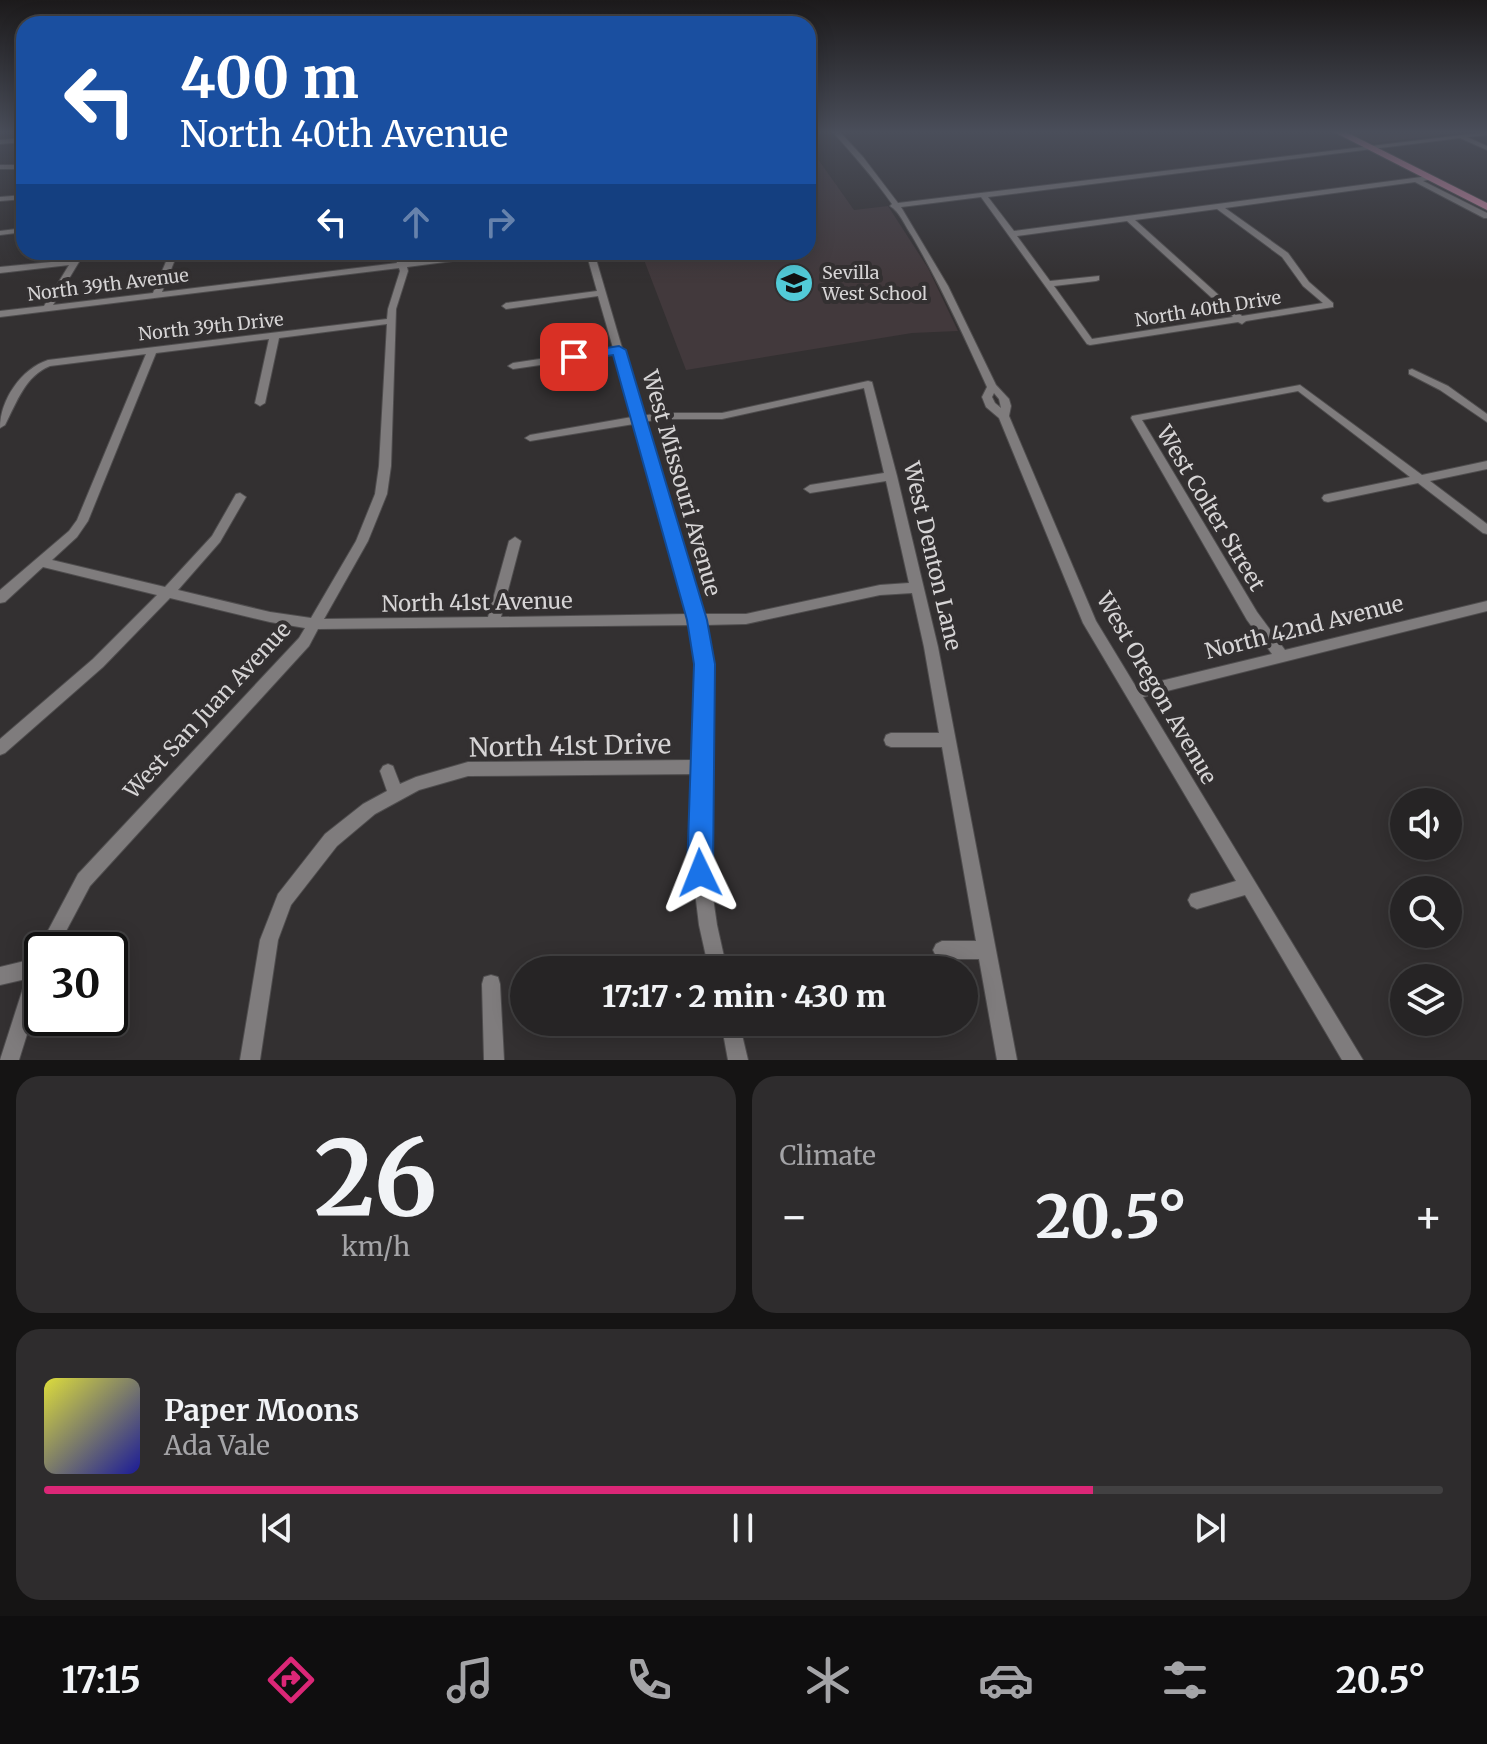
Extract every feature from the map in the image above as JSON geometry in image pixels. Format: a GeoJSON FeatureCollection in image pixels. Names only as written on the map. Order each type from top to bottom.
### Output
{"type":"FeatureCollection","features":[{"type":"Feature","properties":{"kind":"main road"},"geometry":{"type":"LineString","coordinates":[[1436,181],[1487,207]]}},
{"type":"Feature","properties":{"kind":"street","name":"West Oregon Avenue"},"geometry":{"type":"LineString","coordinates":[[875,181],[894,206],[942,283],[992,387],[987,397],[990,405],[1004,416],[1090,623],[1353,1060]]}},
{"type":"Feature","properties":{"kind":"street"},"geometry":{"type":"LineString","coordinates":[[894,206],[1091,181]]}},
{"type":"Feature","properties":{"kind":"street"},"geometry":{"type":"LineString","coordinates":[[1012,234],[1405,181]]}},
{"type":"Feature","properties":{"kind":"street"},"geometry":{"type":"LineString","coordinates":[[1419,181],[1487,216]]}},
{"type":"Feature","properties":{"kind":"street"},"geometry":{"type":"LineString","coordinates":[[983,195],[1048,284],[1096,278]]}},
{"type":"Feature","properties":{"kind":"street","name":"North 40th Drive"},"geometry":{"type":"LineString","coordinates":[[1048,284],[1090,342],[1242,321],[1330,305],[1306,284],[1285,255],[1218,206]]}},
{"type":"Feature","properties":{"kind":"street"},"geometry":{"type":"LineString","coordinates":[[1128,218],[1242,321]]}},
{"type":"Feature","properties":{"kind":"street"},"geometry":{"type":"LineString","coordinates":[[156,295],[171,260]]}},
{"type":"Feature","properties":{"kind":"street","name":"North 39th Avenue"},"geometry":{"type":"LineString","coordinates":[[0,314],[156,295],[387,260]]}},
{"type":"Feature","properties":{"kind":"street","name":"West San Juan Avenue"},"geometry":{"type":"LineString","coordinates":[[56,932],[84,880],[271,680],[316,624],[362,541],[381,494],[391,321],[400,260]]}},
{"type":"Feature","properties":{"kind":"street","name":"West Missouri Avenue"},"geometry":{"type":"LineString","coordinates":[[593,260],[697,620],[704,664],[700,873],[715,956]]}},
{"type":"Feature","properties":{"kind":"street"},"geometry":{"type":"LineString","coordinates":[[0,270],[75,262]]}},
{"type":"Feature","properties":{"kind":"street"},"geometry":{"type":"LineString","coordinates":[[47,308],[75,262]]}},
{"type":"Feature","properties":{"kind":"street"},"geometry":{"type":"LineString","coordinates":[[506,306],[603,293]]}},
{"type":"Feature","properties":{"kind":"street","name":"North 39th Drive"},"geometry":{"type":"LineString","coordinates":[[0,425],[35,367],[153,349],[391,321]]}},
{"type":"Feature","properties":{"kind":"street"},"geometry":{"type":"LineString","coordinates":[[260,403],[274,337]]}},
{"type":"Feature","properties":{"kind":"street"},"geometry":{"type":"LineString","coordinates":[[0,598],[82,521],[153,349]]}},
{"type":"Feature","properties":{"kind":"street"},"geometry":{"type":"LineString","coordinates":[[513,366],[619,350]]}},
{"type":"Feature","properties":{"kind":"street"},"geometry":{"type":"LineString","coordinates":[[1412,372],[1444,388],[1487,419]]}},
{"type":"Feature","properties":{"kind":"street","name":"West Denton Lane"},"geometry":{"type":"LineString","coordinates":[[776,404],[868,384],[917,588],[1007,1060]]}},
{"type":"Feature","properties":{"kind":"street","name":"West Colter Street"},"geometry":{"type":"LineString","coordinates":[[1282,657],[1252,616],[1136,418],[1300,388],[1423,478]]}},
{"type":"Feature","properties":{"kind":"street"},"geometry":{"type":"LineString","coordinates":[[530,438],[638,419],[714,417],[776,404],[768,391]]}},
{"type":"Feature","properties":{"kind":"street"},"geometry":{"type":"LineString","coordinates":[[1328,498],[1487,465]]}},
{"type":"Feature","properties":{"kind":"street"},"geometry":{"type":"LineString","coordinates":[[810,489],[891,476]]}},
{"type":"Feature","properties":{"kind":"street"},"geometry":{"type":"LineString","coordinates":[[1423,478],[1487,530]]}},
{"type":"Feature","properties":{"kind":"street"},"geometry":{"type":"LineString","coordinates":[[0,748],[98,663],[167,592],[216,539],[240,497]]}},
{"type":"Feature","properties":{"kind":"street"},"geometry":{"type":"LineString","coordinates":[[493,622],[515,541]]}},
{"type":"Feature","properties":{"kind":"street","name":"North 41st Avenue"},"geometry":{"type":"LineString","coordinates":[[41,562],[270,617],[316,624],[759,617],[880,590],[917,588]]}},
{"type":"Feature","properties":{"kind":"street","name":"North 42nd Avenue"},"geometry":{"type":"LineString","coordinates":[[1132,694],[1487,606]]}},
{"type":"Feature","properties":{"kind":"street"},"geometry":{"type":"LineString","coordinates":[[891,740],[948,740]]}},
{"type":"Feature","properties":{"kind":"street","name":"North 41st Drive"},"geometry":{"type":"LineString","coordinates":[[250,1060],[266,952],[284,900],[331,840],[349,823],[416,784],[468,769],[702,767]]}},
{"type":"Feature","properties":{"kind":"street"},"geometry":{"type":"LineString","coordinates":[[388,771],[396,794]]}},
{"type":"Feature","properties":{"kind":"street"},"geometry":{"type":"LineString","coordinates":[[1197,900],[1248,886]]}},
{"type":"Feature","properties":{"kind":"street"},"geometry":{"type":"LineString","coordinates":[[942,950],[986,950]]}},
{"type":"Feature","properties":{"kind":"street"},"geometry":{"type":"LineString","coordinates":[[0,976],[24,966]]}},
{"type":"Feature","properties":{"kind":"street"},"geometry":{"type":"LineString","coordinates":[[491,984],[494,1060]]}},
{"type":"Feature","properties":{"kind":"street","name":"West San Juan Avenue"},"geometry":{"type":"LineString","coordinates":[[9,1060],[24,1014]]}},
{"type":"Feature","properties":{"kind":"street"},"geometry":{"type":"LineString","coordinates":[[733,1036],[738,1060]]}},
{"type":"Feature","properties":{"kind":"shaded area","name":"Sevilla West School"},"geometry":{"type":"Polygon","coordinates":[[[816,181],[834,181],[854,210],[888,206],[928,268],[958,331],[912,333],[686,370],[644,260],[816,260],[816,181]]]}},
{"type":"Feature","properties":{"kind":"place","name":"Sevilla West School"},"geometry":{"type":"Point","coordinates":[794,283]}},
{"type":"Feature","properties":{"kind":"route"},"geometry":{"type":"LineString","coordinates":[[574,357],[619,350],[697,620],[704,664],[698,850],[700,873]]}}]}
